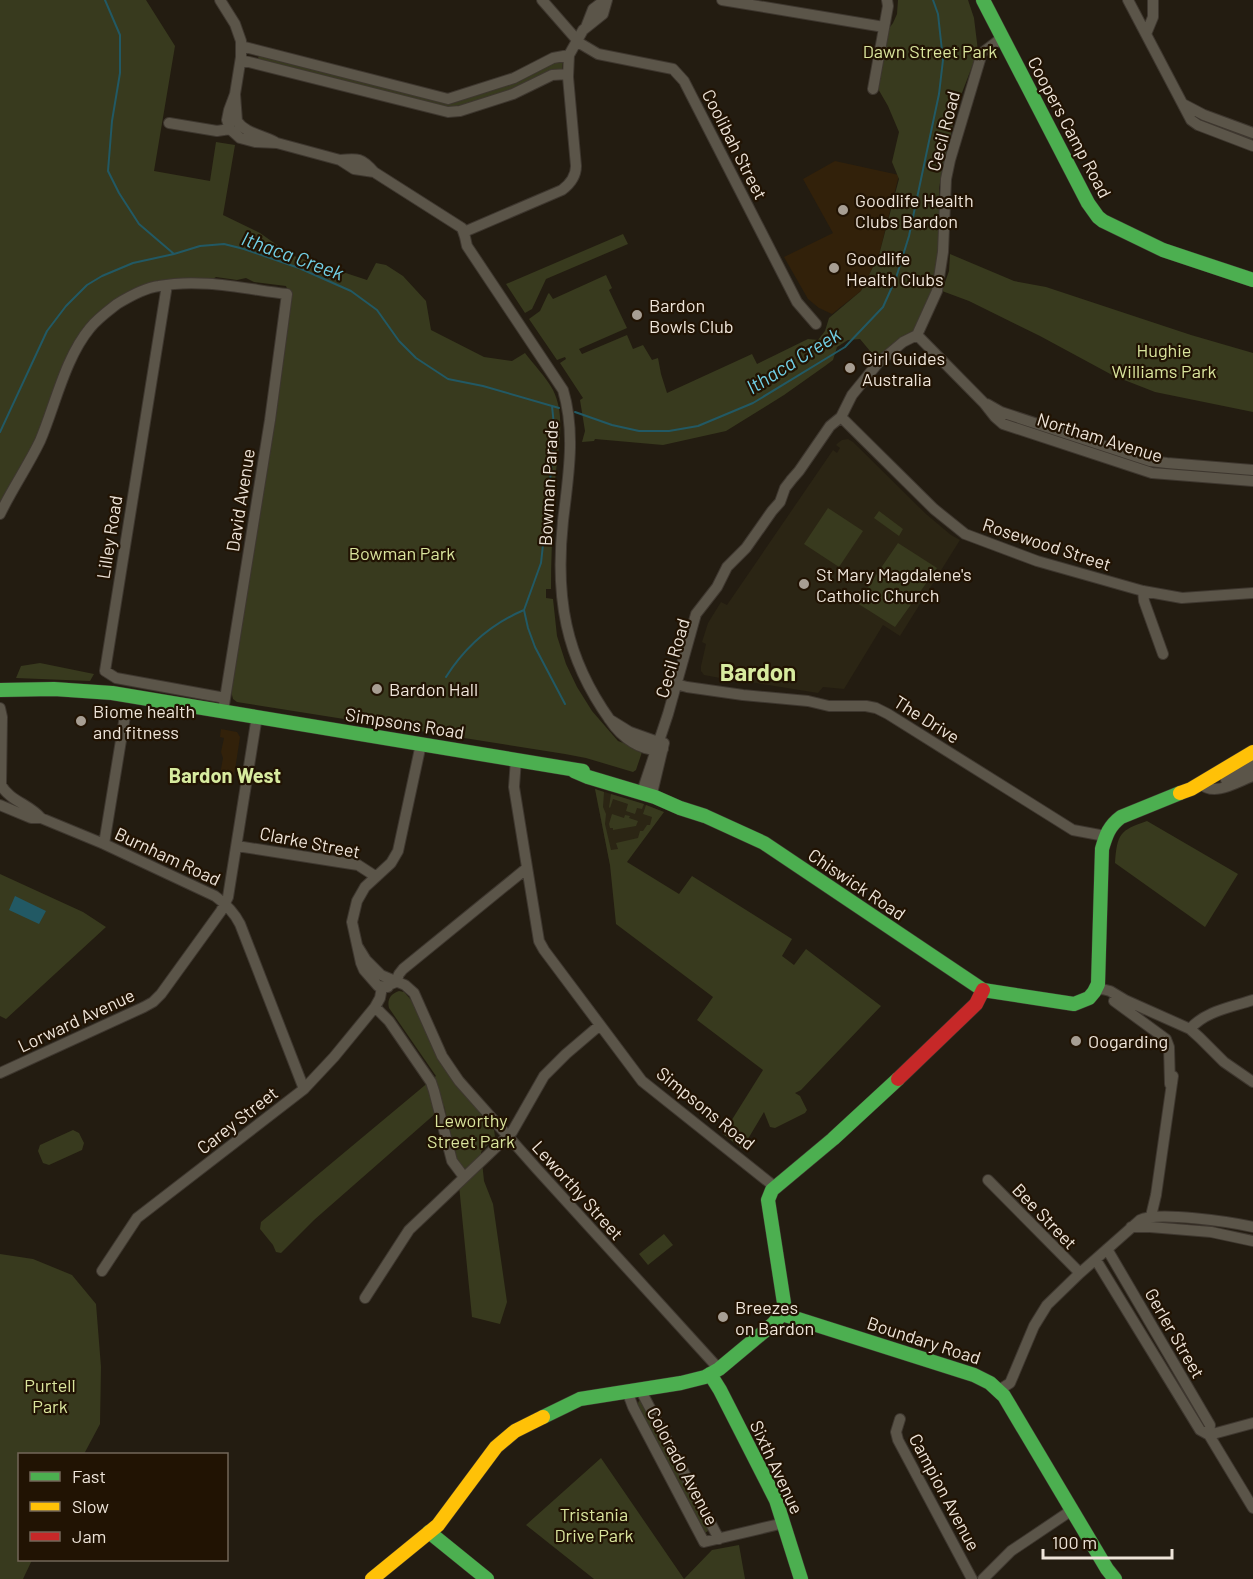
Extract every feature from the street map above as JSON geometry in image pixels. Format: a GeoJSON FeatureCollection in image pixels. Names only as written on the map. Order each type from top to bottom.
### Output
{"type":"FeatureCollection","features":[{"type":"Feature","properties":{"kind":"main road","name":"Coopers Camp Road"},"geometry":{"type":"LineString","coordinates":[[983,0],[1088,203],[1098,217],[1163,250],[1253,280]]}},
{"type":"Feature","properties":{"kind":"main road","name":"Simpsons Road"},"geometry":{"type":"LineString","coordinates":[[0,690],[96,691],[224,704],[257,716],[516,759]]}},
{"type":"Feature","properties":{"kind":"main road"},"geometry":{"type":"LineString","coordinates":[[372,1579],[446,1515],[496,1447],[515,1431],[580,1399],[690,1381],[715,1371],[763,1334],[782,1314],[784,1303],[768,1200],[772,1190],[833,1139],[937,1042],[976,1004],[983,990],[1071,1004],[1090,998],[1096,990],[1099,976],[1102,849],[1110,827],[1121,817],[1205,787],[1253,752]]}},
{"type":"Feature","properties":{"kind":"main road","name":"Chiswick Road"},"geometry":{"type":"LineString","coordinates":[[516,759],[574,771],[591,772],[648,789],[764,843],[983,990]]}},
{"type":"Feature","properties":{"kind":"main road","name":"Boundary Road"},"geometry":{"type":"LineString","coordinates":[[782,1314],[987,1380],[1009,1403],[1115,1579]]}},
{"type":"Feature","properties":{"kind":"main road","name":"Sixth Avenue"},"geometry":{"type":"LineString","coordinates":[[715,1371],[720,1390],[772,1492],[801,1579]]}},
{"type":"Feature","properties":{"kind":"main road"},"geometry":{"type":"LineString","coordinates":[[429,1532],[487,1579]]}},
{"type":"Feature","properties":{"kind":"street"},"geometry":{"type":"LineString","coordinates":[[220,0],[237,28],[241,46],[235,94],[229,110],[231,123]]}},
{"type":"Feature","properties":{"kind":"street"},"geometry":{"type":"LineString","coordinates":[[542,0],[577,40]]}},
{"type":"Feature","properties":{"kind":"street"},"geometry":{"type":"LineString","coordinates":[[464,232],[562,190],[571,182],[576,166],[568,74],[569,55],[586,27],[593,9],[606,0]]}},
{"type":"Feature","properties":{"kind":"street"},"geometry":{"type":"LineString","coordinates":[[722,0],[884,27]]}},
{"type":"Feature","properties":{"kind":"street"},"geometry":{"type":"LineString","coordinates":[[873,88],[888,6],[887,0]]}},
{"type":"Feature","properties":{"kind":"street"},"geometry":{"type":"LineString","coordinates":[[1128,0],[1189,117],[1196,124],[1253,146]]}},
{"type":"Feature","properties":{"kind":"street"},"geometry":{"type":"LineString","coordinates":[[1146,34],[1154,17],[1153,0]]}},
{"type":"Feature","properties":{"kind":"street","name":"Cecil Road"},"geometry":{"type":"LineString","coordinates":[[648,789],[679,685],[684,654],[697,613],[717,587],[727,567],[746,548],[771,511],[781,489],[792,479],[831,426],[841,417],[852,395],[878,363],[903,342],[917,335],[937,291],[943,252],[946,179],[950,160],[982,53],[1003,37]]}},
{"type":"Feature","properties":{"kind":"street","name":"Coolibah Street"},"geometry":{"type":"LineString","coordinates":[[577,40],[598,54],[673,69],[684,81],[797,302],[816,324]]}},
{"type":"Feature","properties":{"kind":"street"},"geometry":{"type":"LineString","coordinates":[[241,46],[448,99],[518,77],[552,58],[569,55]]}},
{"type":"Feature","properties":{"kind":"street"},"geometry":{"type":"LineString","coordinates":[[241,60],[448,112],[459,111],[513,94],[552,75],[568,74]]}},
{"type":"Feature","properties":{"kind":"street"},"geometry":{"type":"LineString","coordinates":[[1183,104],[1199,113],[1253,133]]}},
{"type":"Feature","properties":{"kind":"street","name":"Bowman Parade"},"geometry":{"type":"LineString","coordinates":[[169,123],[220,131],[231,123],[236,136],[244,139],[277,143],[340,160],[362,160],[374,172],[462,228],[467,246],[558,382],[565,399],[570,438],[561,548],[561,589],[571,644],[586,683],[599,706],[624,737],[638,744],[659,747]]}},
{"type":"Feature","properties":{"kind":"street","name":"David Avenue"},"geometry":{"type":"LineString","coordinates":[[167,285],[189,282],[287,294],[270,420],[224,704]]}},
{"type":"Feature","properties":{"kind":"street"},"geometry":{"type":"LineString","coordinates":[[0,514],[40,441],[62,382],[79,344],[90,327],[109,309],[125,299],[148,288],[167,285]]}},
{"type":"Feature","properties":{"kind":"street","name":"Lilley Road"},"geometry":{"type":"LineString","coordinates":[[167,285],[105,671],[116,678],[224,704]]}},
{"type":"Feature","properties":{"kind":"street","name":"Northam Avenue"},"geometry":{"type":"LineString","coordinates":[[917,335],[1003,424],[1147,472],[1253,481]]}},
{"type":"Feature","properties":{"kind":"street","name":"Northam Avenue"},"geometry":{"type":"LineString","coordinates":[[984,403],[1001,412],[1150,461],[1253,470]]}},
{"type":"Feature","properties":{"kind":"street","name":"Rosewood Street"},"geometry":{"type":"LineString","coordinates":[[841,417],[934,509],[965,534],[1037,561],[1143,591],[1182,598],[1253,593]]}},
{"type":"Feature","properties":{"kind":"street"},"geometry":{"type":"LineString","coordinates":[[1143,591],[1144,601],[1162,654]]}},
{"type":"Feature","properties":{"kind":"street","name":"The Drive"},"geometry":{"type":"LineString","coordinates":[[679,685],[808,701],[829,706],[865,706],[880,710],[1073,830],[1105,837]]}},
{"type":"Feature","properties":{"kind":"street","name":"Burnham Road"},"geometry":{"type":"LineString","coordinates":[[0,708],[2,717],[1,784],[10,796],[35,810],[41,818]]}},
{"type":"Feature","properties":{"kind":"street"},"geometry":{"type":"LineString","coordinates":[[104,844],[125,716]]}},
{"type":"Feature","properties":{"kind":"street"},"geometry":{"type":"LineString","coordinates":[[226,903],[257,716]]}},
{"type":"Feature","properties":{"kind":"street"},"geometry":{"type":"LineString","coordinates":[[411,991],[403,987],[382,987],[365,972],[352,922],[354,909],[363,889],[393,861],[398,851],[421,744]]}},
{"type":"Feature","properties":{"kind":"street","name":"Simpsons Road"},"geometry":{"type":"LineString","coordinates":[[516,759],[514,787],[541,945],[645,1084],[776,1187]]}},
{"type":"Feature","properties":{"kind":"street"},"geometry":{"type":"LineString","coordinates":[[1205,787],[1253,765]]}},
{"type":"Feature","properties":{"kind":"street"},"geometry":{"type":"LineString","coordinates":[[1205,787],[1226,786],[1253,776]]}},
{"type":"Feature","properties":{"kind":"street","name":"Burnham Road"},"geometry":{"type":"LineString","coordinates":[[0,805],[31,818],[41,818],[104,844],[226,903],[240,924],[304,1089]]}},
{"type":"Feature","properties":{"kind":"street","name":"Clarke Street"},"geometry":{"type":"LineString","coordinates":[[237,846],[358,865],[375,876]]}},
{"type":"Feature","properties":{"kind":"street"},"geometry":{"type":"LineString","coordinates":[[382,987],[396,982],[404,969],[527,868]]}},
{"type":"Feature","properties":{"kind":"street","name":"Lorward Avenue"},"geometry":{"type":"LineString","coordinates":[[0,1073],[153,1002],[166,988],[226,903]]}},
{"type":"Feature","properties":{"kind":"street"},"geometry":{"type":"LineString","coordinates":[[358,947],[379,974],[405,985],[411,991]]}},
{"type":"Feature","properties":{"kind":"street","name":"Carey Street"},"geometry":{"type":"LineString","coordinates":[[102,1271],[136,1218],[304,1089],[375,1007],[382,987]]}},
{"type":"Feature","properties":{"kind":"street"},"geometry":{"type":"LineString","coordinates":[[1096,990],[1110,991],[1167,1040],[1170,1099]]}},
{"type":"Feature","properties":{"kind":"street","name":"Leworthy Street"},"geometry":{"type":"LineString","coordinates":[[411,991],[417,998],[442,1056],[450,1068],[715,1371]]}},
{"type":"Feature","properties":{"kind":"street"},"geometry":{"type":"LineString","coordinates":[[1190,1029],[1204,1017],[1253,1000]]}},
{"type":"Feature","properties":{"kind":"street"},"geometry":{"type":"LineString","coordinates":[[1120,1001],[1190,1029],[1224,1062],[1253,1082]]}},
{"type":"Feature","properties":{"kind":"street"},"geometry":{"type":"LineString","coordinates":[[375,1007],[389,1021],[431,1082],[453,1162],[464,1177]]}},
{"type":"Feature","properties":{"kind":"street"},"geometry":{"type":"LineString","coordinates":[[365,1298],[409,1230],[508,1137],[544,1076],[600,1026]]}},
{"type":"Feature","properties":{"kind":"street"},"geometry":{"type":"LineString","coordinates":[[1151,1216],[1173,1076]]}},
{"type":"Feature","properties":{"kind":"street","name":"Bee Street"},"geometry":{"type":"LineString","coordinates":[[988,1180],[1080,1273]]}},
{"type":"Feature","properties":{"kind":"street"},"geometry":{"type":"LineString","coordinates":[[999,1390],[1010,1383],[1042,1311],[1054,1297],[1142,1218],[1151,1216],[1234,1223],[1253,1227]]}},
{"type":"Feature","properties":{"kind":"street"},"geometry":{"type":"LineString","coordinates":[[1232,1235],[1234,1223]]}},
{"type":"Feature","properties":{"kind":"street"},"geometry":{"type":"LineString","coordinates":[[1131,1227],[1211,1232],[1253,1241]]}},
{"type":"Feature","properties":{"kind":"street","name":"Gerler Street"},"geometry":{"type":"LineString","coordinates":[[1107,1249],[1210,1425],[1209,1435]]}},
{"type":"Feature","properties":{"kind":"street","name":"Gerler Street"},"geometry":{"type":"LineString","coordinates":[[1095,1260],[1200,1430],[1209,1435],[1253,1508]]}},
{"type":"Feature","properties":{"kind":"street","name":"Colorado Avenue"},"geometry":{"type":"LineString","coordinates":[[634,1390],[718,1539]]}},
{"type":"Feature","properties":{"kind":"street","name":"Colorado Avenue"},"geometry":{"type":"LineString","coordinates":[[634,1390],[633,1407],[704,1542],[784,1523]]}},
{"type":"Feature","properties":{"kind":"street","name":"Campion Avenue"},"geometry":{"type":"LineString","coordinates":[[900,1419],[896,1432],[898,1440],[972,1579]]}},
{"type":"Feature","properties":{"kind":"street"},"geometry":{"type":"LineString","coordinates":[[1209,1435],[1250,1425]]}},
{"type":"Feature","properties":{"kind":"street"},"geometry":{"type":"LineString","coordinates":[[983,1579],[1011,1551],[1072,1510]]}},
{"type":"Feature","properties":{"kind":"shaded area"},"geometry":{"type":"Polygon","coordinates":[[[835,161],[899,175],[879,255],[861,291],[832,314],[819,308],[808,299],[784,257],[833,233],[803,179],[835,161]]]}},
{"type":"Feature","properties":{"kind":"shaded area"},"geometry":{"type":"Polygon","coordinates":[[[848,439],[926,514],[960,540],[900,636],[883,625],[844,689],[823,687],[818,693],[704,675],[701,666],[706,644],[702,642],[708,623],[721,602],[727,605],[833,450],[837,453],[840,448],[836,445],[848,439]]]}},
{"type":"Feature","properties":{"kind":"shaded area"},"geometry":{"type":"Polygon","coordinates":[[[221,729],[237,732],[240,737],[233,783],[219,780],[224,738],[220,737],[221,729]]]}},
{"type":"Feature","properties":{"kind":"shaded area"},"geometry":{"type":"Polygon","coordinates":[[[595,789],[664,812],[626,861],[610,865],[595,789]]]}},
{"type":"Feature","properties":{"kind":"green space","name":"Bowman Park"},"geometry":{"type":"Polygon","coordinates":[[[0,0],[146,0],[175,46],[154,171],[210,181],[216,142],[235,145],[223,215],[260,233],[291,255],[367,280],[376,263],[386,265],[403,276],[426,301],[431,330],[484,357],[512,361],[525,353],[553,390],[560,412],[551,589],[546,589],[546,598],[553,599],[557,636],[566,664],[577,687],[592,711],[618,741],[640,749],[642,752],[636,770],[633,772],[565,754],[237,702],[233,699],[231,691],[289,294],[286,286],[254,282],[246,278],[237,280],[216,277],[205,284],[159,284],[89,325],[38,440],[0,504],[0,0]]]}},
{"type":"Feature","properties":{"kind":"green space","name":"Dawn Street Park"},"geometry":{"type":"Polygon","coordinates":[[[898,0],[968,0],[974,18],[978,51],[958,103],[943,168],[939,188],[940,251],[934,289],[916,332],[896,342],[879,357],[870,351],[860,339],[848,340],[837,347],[833,360],[825,366],[726,431],[663,445],[595,439],[582,442],[585,431],[580,400],[583,398],[560,363],[566,359],[565,357],[557,360],[529,319],[540,311],[549,293],[553,299],[606,275],[612,288],[609,290],[627,328],[579,349],[582,354],[627,335],[633,349],[643,345],[652,360],[658,358],[667,393],[752,354],[757,364],[808,339],[818,340],[825,331],[829,318],[861,291],[879,255],[899,179],[892,162],[899,132],[877,87],[887,31],[897,14],[898,0]]]}},
{"type":"Feature","properties":{"kind":"green space"},"geometry":{"type":"Polygon","coordinates":[[[259,56],[432,100],[553,61],[563,61],[562,69],[559,71],[479,100],[447,107],[260,61],[259,56]]]}},
{"type":"Feature","properties":{"kind":"green space"},"geometry":{"type":"Polygon","coordinates":[[[623,234],[628,244],[546,279],[532,309],[525,313],[506,284],[623,234]]]}},
{"type":"Feature","properties":{"kind":"green space","name":"Hughie Williams Park"},"geometry":{"type":"Polygon","coordinates":[[[950,254],[1014,281],[1046,287],[1253,353],[1253,412],[1155,392],[1114,376],[1040,336],[969,301],[942,291],[949,271],[950,254]]]}},
{"type":"Feature","properties":{"kind":"green space"},"geometry":{"type":"Polygon","coordinates":[[[828,508],[863,531],[839,567],[804,544],[828,508]]]}},
{"type":"Feature","properties":{"kind":"green space"},"geometry":{"type":"Polygon","coordinates":[[[879,511],[903,529],[899,536],[874,518],[879,511]]]}},
{"type":"Feature","properties":{"kind":"green space"},"geometry":{"type":"Polygon","coordinates":[[[898,543],[937,568],[895,627],[857,603],[898,543]]]}},
{"type":"Feature","properties":{"kind":"green space"},"geometry":{"type":"Polygon","coordinates":[[[40,663],[94,674],[90,681],[16,678],[21,666],[40,663]]]}},
{"type":"Feature","properties":{"kind":"green space"},"geometry":{"type":"Polygon","coordinates":[[[595,789],[604,792],[605,824],[611,850],[618,849],[616,843],[638,838],[640,831],[650,825],[652,817],[643,814],[646,805],[664,812],[627,862],[679,894],[692,876],[792,939],[782,956],[794,965],[806,949],[881,1006],[801,1090],[795,1093],[800,1096],[807,1110],[805,1113],[775,1128],[770,1127],[764,1112],[742,1149],[723,1134],[763,1070],[697,1020],[713,997],[616,924],[610,865],[595,789]]]}},
{"type":"Feature","properties":{"kind":"green space"},"geometry":{"type":"Polygon","coordinates":[[[611,794],[644,804],[642,809],[637,808],[635,814],[626,811],[628,804],[613,799],[610,808],[611,794]]]}},
{"type":"Feature","properties":{"kind":"green space"},"geometry":{"type":"Polygon","coordinates":[[[612,814],[624,818],[625,815],[630,816],[629,818],[638,821],[636,826],[613,830],[609,824],[612,814]]]}},
{"type":"Feature","properties":{"kind":"green space"},"geometry":{"type":"Polygon","coordinates":[[[1147,821],[1238,874],[1205,927],[1115,863],[1117,845],[1122,834],[1131,827],[1147,821]]]}},
{"type":"Feature","properties":{"kind":"green space"},"geometry":{"type":"Polygon","coordinates":[[[0,874],[83,912],[106,927],[6,1019],[0,1016],[0,874]]]}},
{"type":"Feature","properties":{"kind":"green space","name":"Leworthy Street Park"},"geometry":{"type":"Polygon","coordinates":[[[399,991],[404,992],[412,1001],[443,1066],[494,1130],[495,1137],[481,1152],[484,1181],[493,1204],[507,1302],[500,1324],[472,1317],[456,1155],[444,1106],[314,1220],[281,1253],[276,1252],[260,1229],[261,1222],[436,1076],[389,1008],[390,998],[399,991]]]}},
{"type":"Feature","properties":{"kind":"green space"},"geometry":{"type":"Polygon","coordinates":[[[73,1130],[79,1133],[84,1143],[82,1150],[49,1165],[43,1163],[38,1151],[40,1145],[73,1130]]]}},
{"type":"Feature","properties":{"kind":"green space"},"geometry":{"type":"Polygon","coordinates":[[[664,1234],[673,1245],[648,1265],[639,1254],[664,1234]]]}},
{"type":"Feature","properties":{"kind":"green space","name":"Purtell Park"},"geometry":{"type":"Polygon","coordinates":[[[0,1254],[33,1259],[72,1275],[96,1304],[101,1367],[100,1424],[85,1453],[18,1453],[18,1561],[32,1561],[23,1579],[0,1579],[0,1254]]]}},
{"type":"Feature","properties":{"kind":"green space"},"geometry":{"type":"Polygon","coordinates":[[[639,1401],[712,1528],[701,1536],[637,1405],[639,1401]]]}},
{"type":"Feature","properties":{"kind":"green space","name":"Tristania Drive Park"},"geometry":{"type":"Polygon","coordinates":[[[601,1458],[684,1579],[594,1579],[526,1525],[601,1458]]]}},
{"type":"Feature","properties":{"kind":"green space"},"geometry":{"type":"Polygon","coordinates":[[[739,1545],[745,1579],[684,1579],[712,1550],[739,1545]]]}},
{"type":"Feature","properties":{"kind":"water"},"geometry":{"type":"Polygon","coordinates":[[[15,896],[46,911],[39,924],[9,910],[15,896]]]}},
{"type":"Feature","properties":{"kind":"waterway"},"geometry":{"type":"LineString","coordinates":[[105,0],[120,35],[120,73],[112,121],[108,171],[139,224],[174,254]]}},
{"type":"Feature","properties":{"kind":"waterway","name":"Ithaca Creek"},"geometry":{"type":"LineString","coordinates":[[575,412],[612,425],[639,431],[669,431],[698,426],[753,403],[845,347],[883,307],[896,278],[909,236],[939,94],[943,60],[938,14],[933,0]]}},
{"type":"Feature","properties":{"kind":"waterway","name":"Ithaca Creek"},"geometry":{"type":"LineString","coordinates":[[0,432],[47,331],[66,306],[87,285],[133,263],[200,246],[224,244],[299,268],[351,291],[377,310],[399,341],[416,358],[448,379],[483,386],[559,408]]}},
{"type":"Feature","properties":{"kind":"waterway"},"geometry":{"type":"LineString","coordinates":[[552,406],[555,435],[541,563],[524,610],[535,647],[565,704]]}},
{"type":"Feature","properties":{"kind":"waterway"},"geometry":{"type":"LineString","coordinates":[[446,677],[480,637],[501,622],[524,610]]}},
{"type":"Feature","properties":{"kind":"traffic: fast"},"geometry":{"type":"LineString","coordinates":[[983,0],[1088,203],[1098,217],[1163,250],[1253,280]]}},
{"type":"Feature","properties":{"kind":"traffic: fast"},"geometry":{"type":"LineString","coordinates":[[0,690],[54,689],[112,693],[583,771]]}},
{"type":"Feature","properties":{"kind":"traffic: fast"},"geometry":{"type":"LineString","coordinates":[[574,771],[655,797],[705,816],[764,843],[983,990],[1074,1004],[1089,998],[1098,984],[1102,849],[1108,831],[1121,817],[1180,793]]}},
{"type":"Feature","properties":{"kind":"traffic: fast"},"geometry":{"type":"LineString","coordinates":[[543,1417],[580,1399],[705,1377],[719,1369],[773,1324],[782,1314],[784,1303],[768,1200],[772,1190],[833,1139],[898,1079]]}},
{"type":"Feature","properties":{"kind":"traffic: fast"},"geometry":{"type":"LineString","coordinates":[[782,1314],[974,1375],[990,1383],[1004,1396],[1115,1579]]}},
{"type":"Feature","properties":{"kind":"traffic: fast"},"geometry":{"type":"LineString","coordinates":[[710,1374],[776,1500],[801,1579]]}},
{"type":"Feature","properties":{"kind":"traffic: fast"},"geometry":{"type":"LineString","coordinates":[[429,1532],[487,1579]]}},
{"type":"Feature","properties":{"kind":"traffic: slow"},"geometry":{"type":"LineString","coordinates":[[1180,793],[1191,789],[1253,752]]}},
{"type":"Feature","properties":{"kind":"traffic: slow"},"geometry":{"type":"LineString","coordinates":[[372,1579],[438,1525],[496,1447],[515,1431],[543,1417]]}},
{"type":"Feature","properties":{"kind":"traffic: jam"},"geometry":{"type":"LineString","coordinates":[[898,1079],[976,1004],[983,990]]}},
{"type":"Feature","properties":{"kind":"place","name":"Goodlife Health Clubs Bardon"},"geometry":{"type":"Point","coordinates":[843,210]}},
{"type":"Feature","properties":{"kind":"place","name":"Goodlife Health Clubs"},"geometry":{"type":"Point","coordinates":[834,268]}},
{"type":"Feature","properties":{"kind":"place","name":"Bardon Bowls Club"},"geometry":{"type":"Point","coordinates":[637,315]}},
{"type":"Feature","properties":{"kind":"place","name":"Girl Guides Australia"},"geometry":{"type":"Point","coordinates":[850,368]}},
{"type":"Feature","properties":{"kind":"place","name":"St Mary Magdalene's Catholic Church"},"geometry":{"type":"Point","coordinates":[804,584]}},
{"type":"Feature","properties":{"kind":"place","name":"Bardon Hall"},"geometry":{"type":"Point","coordinates":[377,689]}},
{"type":"Feature","properties":{"kind":"place","name":"Biome health and fitness"},"geometry":{"type":"Point","coordinates":[81,721]}},
{"type":"Feature","properties":{"kind":"place","name":"Oogarding"},"geometry":{"type":"Point","coordinates":[1076,1041]}},
{"type":"Feature","properties":{"kind":"place","name":"Breezes on Bardon"},"geometry":{"type":"Point","coordinates":[723,1317]}},
{"type":"Feature","properties":{"kind":"district","name":"Bardon"},"geometry":{"type":"Point","coordinates":[758,671]}},
{"type":"Feature","properties":{"kind":"district","name":"Bardon West"},"geometry":{"type":"Point","coordinates":[225,775]}}]}
